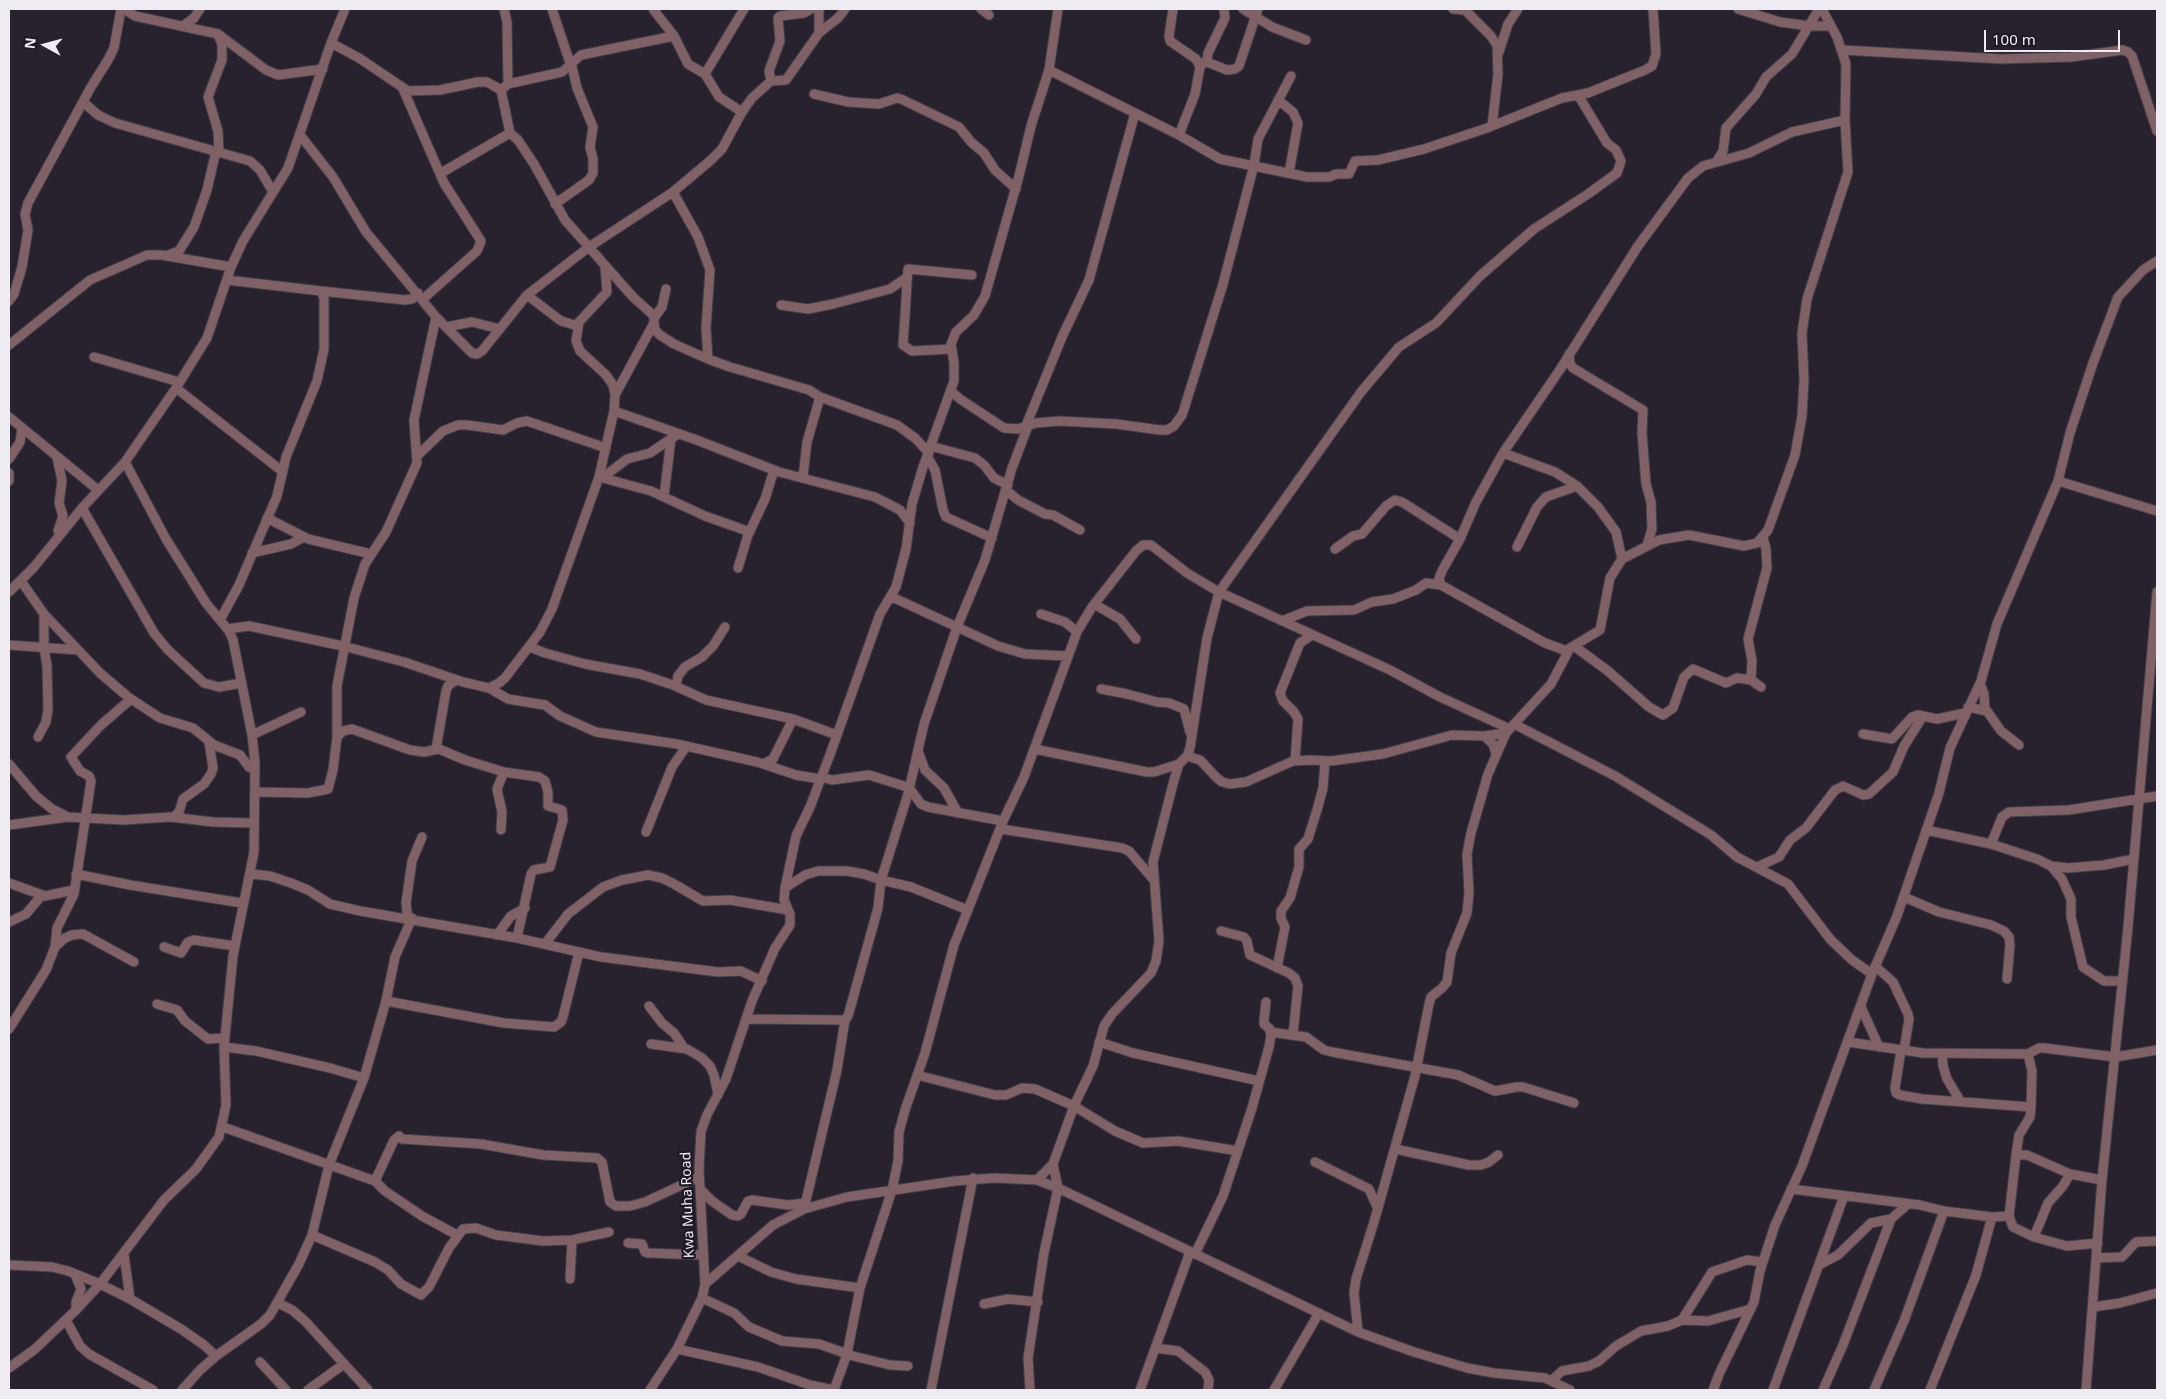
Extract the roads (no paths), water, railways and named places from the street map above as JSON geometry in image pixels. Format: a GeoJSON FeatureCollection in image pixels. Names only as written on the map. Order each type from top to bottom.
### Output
{"type":"FeatureCollection","features":[{"type":"Feature","properties":{"kind":"street"},"geometry":{"type":"LineString","coordinates":[[9,301],[14,294],[22,267],[28,230],[25,214],[28,203],[83,102],[102,73],[114,48],[123,9],[135,16],[218,34],[272,74],[284,76],[323,69]]}},
{"type":"Feature","properties":{"kind":"street"},"geometry":{"type":"LineString","coordinates":[[183,26],[194,18],[200,9]]}},
{"type":"Feature","properties":{"kind":"street"},"geometry":{"type":"LineString","coordinates":[[10,590],[21,581],[82,508],[125,462],[178,385],[207,338],[231,267],[243,241],[288,168],[331,43],[346,9]]}},
{"type":"Feature","properties":{"kind":"street"},"geometry":{"type":"LineString","coordinates":[[504,9],[507,22],[504,87],[510,133],[518,140],[534,164],[565,220],[605,267],[652,314],[655,330],[674,344],[730,367],[809,390],[820,397],[897,425],[916,438],[929,452],[946,516],[992,538]]}},
{"type":"Feature","properties":{"kind":"street"},"geometry":{"type":"LineString","coordinates":[[553,9],[571,62],[577,88],[593,127],[590,147],[593,159],[593,173],[589,180],[555,204]]}},
{"type":"Feature","properties":{"kind":"street"},"geometry":{"type":"LineString","coordinates":[[771,81],[769,71],[780,43],[777,21],[784,12],[804,14],[811,9]]}},
{"type":"Feature","properties":{"kind":"street"},"geometry":{"type":"LineString","coordinates":[[819,9],[819,33]]}},
{"type":"Feature","properties":{"kind":"street"},"geometry":{"type":"LineString","coordinates":[[300,135],[333,177],[366,232],[436,317],[472,353],[477,354],[482,351],[527,295],[589,247],[674,192],[722,149],[742,112],[752,98],[771,81],[786,80],[819,33],[838,18],[845,9]]}},
{"type":"Feature","properties":{"kind":"street"},"geometry":{"type":"LineString","coordinates":[[981,9],[989,16]]}},
{"type":"Feature","properties":{"kind":"street"},"geometry":{"type":"LineString","coordinates":[[972,275],[908,269],[903,345],[912,351],[951,349],[956,332],[974,315],[985,296],[1016,189],[1031,126],[1049,70],[1058,9]]}},
{"type":"Feature","properties":{"kind":"street"},"geometry":{"type":"LineString","coordinates":[[1173,9],[1170,41],[1204,64],[1227,70],[1235,69],[1242,59],[1257,12]]}},
{"type":"Feature","properties":{"kind":"street"},"geometry":{"type":"LineString","coordinates":[[1179,135],[1208,53],[1225,18],[1224,9]]}},
{"type":"Feature","properties":{"kind":"street"},"geometry":{"type":"LineString","coordinates":[[1243,9],[1257,12],[1272,27],[1306,40]]}},
{"type":"Feature","properties":{"kind":"street"},"geometry":{"type":"LineString","coordinates":[[1453,9],[1464,9],[1490,35],[1497,45],[1498,74],[1492,126]]}},
{"type":"Feature","properties":{"kind":"street"},"geometry":{"type":"LineString","coordinates":[[1498,55],[1508,24],[1518,9]]}},
{"type":"Feature","properties":{"kind":"street"},"geometry":{"type":"LineString","coordinates":[[1049,70],[1179,135],[1220,159],[1319,178],[1336,174],[1349,174],[1355,161],[1378,160],[1424,149],[1492,126],[1562,98],[1578,95],[1623,79],[1652,66],[1656,54],[1653,9]]}},
{"type":"Feature","properties":{"kind":"street"},"geometry":{"type":"LineString","coordinates":[[1738,9],[1773,20],[1810,26],[1831,26]]}},
{"type":"Feature","properties":{"kind":"street"},"geometry":{"type":"LineString","coordinates":[[1358,1332],[1354,1293],[1356,1279],[1395,1149],[1417,1066],[1431,997],[1447,982],[1451,953],[1468,913],[1467,854],[1471,833],[1496,754],[1510,729],[1550,684],[1571,649],[1600,630],[1610,578],[1622,559],[1659,540],[1689,535],[1744,546],[1753,545],[1768,530],[1795,455],[1800,426],[1804,380],[1803,321],[1812,279],[1846,182],[1848,163],[1845,120],[1846,64],[1843,50],[1821,9],[1792,54],[1766,77],[1756,94],[1726,128],[1723,151],[1717,161]]}},
{"type":"Feature","properties":{"kind":"street"},"geometry":{"type":"LineString","coordinates":[[704,74],[740,10]]}},
{"type":"Feature","properties":{"kind":"street"},"geometry":{"type":"LineString","coordinates":[[658,11],[674,36],[688,64],[704,74],[719,97],[742,112]]}},
{"type":"Feature","properties":{"kind":"street"},"geometry":{"type":"LineString","coordinates":[[166,256],[179,251],[194,227],[207,190],[217,152],[218,131],[208,97],[222,60],[222,44],[218,34]]}},
{"type":"Feature","properties":{"kind":"street"},"geometry":{"type":"LineString","coordinates":[[403,89],[408,91],[440,90],[478,82],[487,82],[504,87],[562,72],[581,55],[674,36]]}},
{"type":"Feature","properties":{"kind":"street"},"geometry":{"type":"LineString","coordinates":[[227,280],[405,300],[420,296],[477,251],[481,245],[482,241],[475,229],[444,183],[403,89],[396,82],[360,58],[331,43]]}},
{"type":"Feature","properties":{"kind":"street"},"geometry":{"type":"LineString","coordinates":[[1843,50],[2002,59],[2071,57],[2123,50],[2132,56],[2157,131]]}},
{"type":"Feature","properties":{"kind":"street"},"geometry":{"type":"LineString","coordinates":[[951,391],[1004,428],[1026,427],[1036,423],[1059,421],[1167,430],[1177,423],[1185,406],[1223,284],[1254,165],[1258,139],[1291,76]]}},
{"type":"Feature","properties":{"kind":"street"},"geometry":{"type":"LineString","coordinates":[[814,94],[848,102],[879,104],[896,98],[901,99],[959,127],[971,142],[984,153],[995,170],[1016,189]]}},
{"type":"Feature","properties":{"kind":"street"},"geometry":{"type":"LineString","coordinates":[[1037,1180],[1053,1164],[1074,1106],[1093,1066],[1104,1026],[1112,1014],[1145,979],[1156,961],[1159,941],[1153,862],[1180,764],[1187,756],[1207,638],[1220,592],[1361,392],[1399,347],[1436,323],[1480,276],[1534,229],[1617,173],[1621,161],[1616,150],[1607,143],[1578,95]]}},
{"type":"Feature","properties":{"kind":"street"},"geometry":{"type":"LineString","coordinates":[[1278,100],[1293,112],[1298,123],[1289,173]]}},
{"type":"Feature","properties":{"kind":"street"},"geometry":{"type":"LineString","coordinates":[[83,102],[98,115],[115,124],[250,161],[260,170],[273,192]]}},
{"type":"Feature","properties":{"kind":"street"},"geometry":{"type":"LineString","coordinates":[[805,1206],[837,1070],[845,1020],[878,908],[881,880],[908,789],[924,724],[957,627],[985,560],[1026,427],[1062,336],[1089,280],[1135,113]]}},
{"type":"Feature","properties":{"kind":"street"},"geometry":{"type":"LineString","coordinates":[[1441,585],[1439,578],[1443,568],[1460,539],[1476,502],[1503,453],[1638,246],[1688,178],[1703,166],[1749,152],[1792,132],[1845,120]]}},
{"type":"Feature","properties":{"kind":"street"},"geometry":{"type":"LineString","coordinates":[[441,173],[510,133]]}},
{"type":"Feature","properties":{"kind":"street"},"geometry":{"type":"LineString","coordinates":[[674,192],[698,237],[710,270],[706,328],[708,358]]}},
{"type":"Feature","properties":{"kind":"street"},"geometry":{"type":"LineString","coordinates":[[9,345],[96,276],[147,255],[166,256],[231,267]]}},
{"type":"Feature","properties":{"kind":"street"},"geometry":{"type":"LineString","coordinates":[[1713,1390],[1751,1308],[1774,1225],[1802,1166],[1873,970],[1904,897],[1938,793],[1950,748],[1980,683],[1997,624],[2058,481],[2076,416],[2118,297],[2142,270],[2157,261]]}},
{"type":"Feature","properties":{"kind":"street"},"geometry":{"type":"LineString","coordinates":[[488,688],[500,683],[530,647],[552,609],[600,478],[614,411],[615,395],[613,385],[578,347],[578,326],[579,322],[607,292],[605,267]]}},
{"type":"Feature","properties":{"kind":"street"},"geometry":{"type":"LineString","coordinates":[[781,305],[808,309],[833,304],[890,289],[906,278]]}},
{"type":"Feature","properties":{"kind":"street"},"geometry":{"type":"LineString","coordinates":[[615,395],[662,308],[666,289]]}},
{"type":"Feature","properties":{"kind":"street"},"geometry":{"type":"LineString","coordinates":[[220,620],[240,585],[252,552],[277,496],[286,457],[317,381],[324,333],[324,298],[321,291]]}},
{"type":"Feature","properties":{"kind":"street"},"geometry":{"type":"LineString","coordinates":[[527,295],[561,321],[578,326]]}},
{"type":"Feature","properties":{"kind":"street"},"geometry":{"type":"LineString","coordinates":[[255,792],[308,793],[328,789],[333,770],[337,737],[337,686],[360,576],[371,554],[386,532],[415,468],[414,420],[436,317]]}},
{"type":"Feature","properties":{"kind":"street"},"geometry":{"type":"LineString","coordinates":[[446,327],[472,322],[500,329]]}},
{"type":"Feature","properties":{"kind":"street","name":"Kwa Muha Road"},"geometry":{"type":"LineString","coordinates":[[650,1390],[677,1349],[702,1298],[705,1284],[699,1177],[702,1131],[707,1115],[726,1079],[747,1016],[775,948],[790,925],[790,914],[784,900],[796,836],[821,778],[880,614],[892,597],[906,550],[912,504],[951,391],[955,372],[951,349]]}},
{"type":"Feature","properties":{"kind":"street"},"geometry":{"type":"LineString","coordinates":[[1569,354],[1570,364],[1573,368],[1643,410],[1642,433],[1646,484],[1651,502],[1652,529],[1647,545]]}},
{"type":"Feature","properties":{"kind":"street"},"geometry":{"type":"LineString","coordinates":[[94,357],[178,385],[283,472]]}},
{"type":"Feature","properties":{"kind":"street"},"geometry":{"type":"LineString","coordinates":[[803,478],[807,442],[820,397]]}},
{"type":"Feature","properties":{"kind":"street"},"geometry":{"type":"LineString","coordinates":[[614,411],[674,436],[774,470],[875,496],[895,506],[904,513],[910,523]]}},
{"type":"Feature","properties":{"kind":"street"},"geometry":{"type":"LineString","coordinates":[[9,417],[98,490]]}},
{"type":"Feature","properties":{"kind":"street"},"geometry":{"type":"LineString","coordinates":[[416,456],[443,431],[451,427],[467,424],[503,430],[517,423],[527,421],[606,448]]}},
{"type":"Feature","properties":{"kind":"street"},"geometry":{"type":"LineString","coordinates":[[10,455],[20,442],[22,428]]}},
{"type":"Feature","properties":{"kind":"street"},"geometry":{"type":"LineString","coordinates":[[600,478],[627,459],[650,453],[674,436]]}},
{"type":"Feature","properties":{"kind":"street"},"geometry":{"type":"LineString","coordinates":[[664,496],[674,436]]}},
{"type":"Feature","properties":{"kind":"street"},"geometry":{"type":"LineString","coordinates":[[929,452],[960,453],[975,458],[1018,500],[1080,530]]}},
{"type":"Feature","properties":{"kind":"street"},"geometry":{"type":"LineString","coordinates":[[1503,453],[1555,472],[1577,486],[1598,507],[1616,532],[1622,559]]}},
{"type":"Feature","properties":{"kind":"street"},"geometry":{"type":"LineString","coordinates":[[56,538],[63,516],[59,503],[61,470],[57,456]]}},
{"type":"Feature","properties":{"kind":"street"},"geometry":{"type":"LineString","coordinates":[[9,1368],[35,1349],[76,1310],[124,1254],[164,1200],[196,1169],[220,1137],[226,1105],[225,1042],[235,946],[242,902],[251,874],[254,852],[255,770],[252,735],[233,640],[227,629],[206,603],[166,539],[125,462]]}},
{"type":"Feature","properties":{"kind":"street"},"geometry":{"type":"LineString","coordinates":[[738,568],[750,532],[765,499],[774,470]]}},
{"type":"Feature","properties":{"kind":"street"},"geometry":{"type":"LineString","coordinates":[[9,472],[9,481]]}},
{"type":"Feature","properties":{"kind":"street"},"geometry":{"type":"LineString","coordinates":[[600,478],[636,486],[664,496],[712,519],[750,532]]}},
{"type":"Feature","properties":{"kind":"street"},"geometry":{"type":"LineString","coordinates":[[2058,481],[2157,511]]}},
{"type":"Feature","properties":{"kind":"street"},"geometry":{"type":"LineString","coordinates":[[1517,546],[1537,507],[1546,497],[1577,486]]}},
{"type":"Feature","properties":{"kind":"street"},"geometry":{"type":"LineString","coordinates":[[1335,549],[1353,536],[1362,534],[1386,506],[1395,500],[1402,502],[1460,539]]}},
{"type":"Feature","properties":{"kind":"street"},"geometry":{"type":"LineString","coordinates":[[895,506],[912,504]]}},
{"type":"Feature","properties":{"kind":"street"},"geometry":{"type":"LineString","coordinates":[[82,508],[154,633],[168,650],[204,683],[219,687],[242,684]]}},
{"type":"Feature","properties":{"kind":"street"},"geometry":{"type":"LineString","coordinates":[[267,518],[304,537],[371,554]]}},
{"type":"Feature","properties":{"kind":"street"},"geometry":{"type":"LineString","coordinates":[[252,552],[291,544],[304,537]]}},
{"type":"Feature","properties":{"kind":"street"},"geometry":{"type":"LineString","coordinates":[[1751,680],[1752,660],[1748,639],[1767,568],[1766,549],[1762,538]]}},
{"type":"Feature","properties":{"kind":"street"},"geometry":{"type":"LineString","coordinates":[[677,1349],[758,1367],[810,1385],[834,1390],[847,1354],[860,1288],[892,1190],[898,1161],[899,1132],[926,1053],[949,958],[1034,749],[1077,632],[1094,604],[1136,551],[1147,544],[1157,548],[1187,573],[1220,592],[1510,729],[1615,776],[1711,835],[1737,857],[1777,877],[1794,889],[1830,939],[1852,960],[1893,982],[1902,996],[1910,1019],[1895,1088],[1896,1093],[1922,1099],[2031,1108]]}},
{"type":"Feature","properties":{"kind":"street"},"geometry":{"type":"LineString","coordinates":[[21,581],[44,614],[100,673],[131,699],[160,718],[193,728],[209,742],[228,752],[240,755],[249,767],[255,770]]}},
{"type":"Feature","properties":{"kind":"street"},"geometry":{"type":"LineString","coordinates":[[1282,621],[1307,611],[1354,610],[1372,602],[1393,599],[1416,590],[1426,583],[1441,585],[1546,643],[1571,649],[1608,671],[1649,707],[1663,715],[1673,708],[1684,677],[1693,669],[1726,683],[1738,678],[1751,680],[1761,687]]}},
{"type":"Feature","properties":{"kind":"street"},"geometry":{"type":"LineString","coordinates":[[2086,1390],[2102,1180],[2134,859],[2157,592]]}},
{"type":"Feature","properties":{"kind":"street"},"geometry":{"type":"LineString","coordinates":[[892,597],[998,646],[1026,654],[1067,656]]}},
{"type":"Feature","properties":{"kind":"street"},"geometry":{"type":"LineString","coordinates":[[1094,604],[1120,620],[1136,639]]}},
{"type":"Feature","properties":{"kind":"street"},"geometry":{"type":"LineString","coordinates":[[38,737],[48,717],[44,614]]}},
{"type":"Feature","properties":{"kind":"street"},"geometry":{"type":"LineString","coordinates":[[1040,614],[1065,622],[1077,632]]}},
{"type":"Feature","properties":{"kind":"street"},"geometry":{"type":"LineString","coordinates":[[227,629],[249,626],[344,646],[404,662],[456,680],[488,688],[508,699],[545,705],[560,716],[596,732],[670,743],[763,764],[788,773],[832,780],[869,775],[908,789],[924,805],[1002,825],[1122,848],[1129,851],[1153,879]]}},
{"type":"Feature","properties":{"kind":"street"},"geometry":{"type":"LineString","coordinates":[[676,686],[678,676],[685,667],[702,657],[713,646],[725,627]]}},
{"type":"Feature","properties":{"kind":"street"},"geometry":{"type":"LineString","coordinates":[[1296,761],[1298,719],[1283,701],[1280,694],[1300,643],[1312,635]]}},
{"type":"Feature","properties":{"kind":"street"},"geometry":{"type":"LineString","coordinates":[[9,645],[78,650]]}},
{"type":"Feature","properties":{"kind":"street"},"geometry":{"type":"LineString","coordinates":[[530,647],[545,654],[585,664],[640,674],[676,686],[706,700],[793,719],[837,735]]}},
{"type":"Feature","properties":{"kind":"street"},"geometry":{"type":"LineString","coordinates":[[436,749],[446,691],[448,686],[456,680]]}},
{"type":"Feature","properties":{"kind":"street"},"geometry":{"type":"LineString","coordinates":[[1980,683],[1984,694],[1985,710],[1994,719],[2001,731],[2019,744]]}},
{"type":"Feature","properties":{"kind":"street"},"geometry":{"type":"LineString","coordinates":[[1100,689],[1169,703],[1184,710],[1191,734]]}},
{"type":"Feature","properties":{"kind":"street"},"geometry":{"type":"LineString","coordinates":[[9,1029],[46,970],[55,947],[57,928],[74,890],[91,781],[89,776],[80,771],[71,757],[76,749],[131,699]]}},
{"type":"Feature","properties":{"kind":"street"},"geometry":{"type":"LineString","coordinates":[[1863,734],[1892,739],[1912,716],[1937,719],[1967,710],[1985,710]]}},
{"type":"Feature","properties":{"kind":"street"},"geometry":{"type":"LineString","coordinates":[[252,735],[300,712]]}},
{"type":"Feature","properties":{"kind":"street"},"geometry":{"type":"LineString","coordinates":[[1757,867],[1779,857],[1790,840],[1806,828],[1835,790],[1843,786],[1863,795],[1869,794],[1893,772],[1904,746],[1923,716]]}},
{"type":"Feature","properties":{"kind":"street"},"geometry":{"type":"LineString","coordinates":[[763,764],[772,759],[793,719]]}},
{"type":"Feature","properties":{"kind":"street"},"geometry":{"type":"LineString","coordinates":[[337,737],[343,731],[352,729],[410,750],[424,752],[436,749],[443,750],[465,760],[504,772],[542,778],[547,786],[548,806],[562,810],[562,828],[552,864],[547,868],[532,871],[517,938]]}},
{"type":"Feature","properties":{"kind":"street"},"geometry":{"type":"LineString","coordinates":[[1187,756],[1200,760],[1222,782],[1230,784],[1246,782],[1296,761],[1325,761],[1383,754],[1452,735],[1484,736],[1510,729]]}},
{"type":"Feature","properties":{"kind":"street"},"geometry":{"type":"LineString","coordinates":[[1484,736],[1492,744],[1496,754]]}},
{"type":"Feature","properties":{"kind":"street"},"geometry":{"type":"LineString","coordinates":[[174,818],[179,812],[181,801],[204,784],[211,774],[213,768],[209,742]]}},
{"type":"Feature","properties":{"kind":"street"},"geometry":{"type":"LineString","coordinates":[[646,832],[672,767],[686,747]]}},
{"type":"Feature","properties":{"kind":"street"},"geometry":{"type":"LineString","coordinates":[[1034,749],[1148,772],[1180,764]]}},
{"type":"Feature","properties":{"kind":"street"},"geometry":{"type":"LineString","coordinates":[[918,751],[925,770],[944,788],[958,813]]}},
{"type":"Feature","properties":{"kind":"street"},"geometry":{"type":"LineString","coordinates":[[1277,968],[1285,927],[1281,918],[1281,912],[1290,898],[1300,867],[1299,849],[1308,839],[1317,810],[1323,788],[1325,761]]}},
{"type":"Feature","properties":{"kind":"street"},"geometry":{"type":"LineString","coordinates":[[9,764],[36,796],[52,809],[68,817]]}},
{"type":"Feature","properties":{"kind":"street"},"geometry":{"type":"LineString","coordinates":[[501,830],[502,812],[497,789],[504,772]]}},
{"type":"Feature","properties":{"kind":"street"},"geometry":{"type":"LineString","coordinates":[[1991,844],[2002,817],[2009,812],[2069,810],[2157,796]]}},
{"type":"Feature","properties":{"kind":"street"},"geometry":{"type":"LineString","coordinates":[[9,825],[68,817],[123,820],[174,818],[254,823]]}},
{"type":"Feature","properties":{"kind":"street"},"geometry":{"type":"LineString","coordinates":[[1926,830],[1991,844],[2052,866],[2068,868],[2104,865],[2134,859]]}},
{"type":"Feature","properties":{"kind":"street"},"geometry":{"type":"LineString","coordinates":[[182,1390],[216,1356],[261,1324],[278,1303],[312,1235],[330,1165],[364,1078],[386,1001],[395,958],[410,918],[406,903],[412,861],[422,837]]}},
{"type":"Feature","properties":{"kind":"street"},"geometry":{"type":"LineString","coordinates":[[2052,866],[2062,879],[2071,899],[2071,917],[2083,967],[2104,981],[2122,981]]}},
{"type":"Feature","properties":{"kind":"street"},"geometry":{"type":"LineString","coordinates":[[785,888],[805,875],[818,871],[864,874],[911,887],[968,910]]}},
{"type":"Feature","properties":{"kind":"street"},"geometry":{"type":"LineString","coordinates":[[76,874],[130,885],[242,902]]}},
{"type":"Feature","properties":{"kind":"street"},"geometry":{"type":"LineString","coordinates":[[251,874],[270,876],[290,883],[308,890],[330,904],[517,938],[580,952],[718,972],[741,971],[762,981]]}},
{"type":"Feature","properties":{"kind":"street"},"geometry":{"type":"LineString","coordinates":[[545,944],[568,914],[603,887],[622,880],[648,875],[662,878],[703,902],[730,900],[788,910]]}},
{"type":"Feature","properties":{"kind":"street"},"geometry":{"type":"LineString","coordinates":[[9,883],[42,895],[56,895],[74,890]]}},
{"type":"Feature","properties":{"kind":"street"},"geometry":{"type":"LineString","coordinates":[[9,922],[26,914],[42,895]]}},
{"type":"Feature","properties":{"kind":"street"},"geometry":{"type":"LineString","coordinates":[[1904,897],[1939,912],[1991,925],[2004,931],[2009,937],[2010,944],[2008,979]]}},
{"type":"Feature","properties":{"kind":"street"},"geometry":{"type":"LineString","coordinates":[[497,935],[511,916],[525,908]]}},
{"type":"Feature","properties":{"kind":"street"},"geometry":{"type":"LineString","coordinates":[[1221,931],[1244,937],[1247,941],[1250,955],[1295,978],[1298,986],[1292,1034]]}},
{"type":"Feature","properties":{"kind":"street"},"geometry":{"type":"LineString","coordinates":[[55,947],[65,938],[83,934],[134,962]]}},
{"type":"Feature","properties":{"kind":"street"},"geometry":{"type":"LineString","coordinates":[[164,947],[181,953],[188,942],[194,940],[235,946]]}},
{"type":"Feature","properties":{"kind":"street"},"geometry":{"type":"LineString","coordinates":[[386,1001],[504,1023],[554,1027],[561,1022],[563,1017],[580,952]]}},
{"type":"Feature","properties":{"kind":"street"},"geometry":{"type":"LineString","coordinates":[[1140,1390],[1192,1253],[1223,1196],[1238,1151],[1269,1047],[1270,1032],[1264,1024],[1266,1002]]}},
{"type":"Feature","properties":{"kind":"street"},"geometry":{"type":"LineString","coordinates":[[157,1004],[175,1009],[185,1021],[208,1039],[364,1078]]}},
{"type":"Feature","properties":{"kind":"street"},"geometry":{"type":"LineString","coordinates":[[649,1006],[662,1023],[674,1033],[684,1048]]}},
{"type":"Feature","properties":{"kind":"street"},"geometry":{"type":"LineString","coordinates":[[1860,1007],[1879,1047]]}},
{"type":"Feature","properties":{"kind":"street"},"geometry":{"type":"LineString","coordinates":[[747,1016],[845,1020]]}},
{"type":"Feature","properties":{"kind":"street"},"geometry":{"type":"LineString","coordinates":[[1270,1032],[1306,1037],[1324,1050],[1332,1052],[1458,1075],[1495,1091],[1517,1087],[1574,1103]]}},
{"type":"Feature","properties":{"kind":"street"},"geometry":{"type":"LineString","coordinates":[[1099,1042],[1133,1053],[1259,1081]]}},
{"type":"Feature","properties":{"kind":"street"},"geometry":{"type":"LineString","coordinates":[[1848,1042],[1903,1050],[1942,1053],[2028,1054],[2039,1048],[2044,1048],[2115,1057],[2157,1050]]}},
{"type":"Feature","properties":{"kind":"street"},"geometry":{"type":"LineString","coordinates":[[651,1044],[684,1048],[702,1058],[710,1066],[718,1095]]}},
{"type":"Feature","properties":{"kind":"street"},"geometry":{"type":"LineString","coordinates":[[1942,1053],[1947,1080],[1961,1102]]}},
{"type":"Feature","properties":{"kind":"street"},"geometry":{"type":"LineString","coordinates":[[2028,1054],[2032,1070],[2030,1117],[2019,1136],[2009,1216],[2013,1226],[2034,1237],[2067,1246],[2098,1244]]}},
{"type":"Feature","properties":{"kind":"street"},"geometry":{"type":"LineString","coordinates":[[917,1075],[995,1095],[1006,1095],[1028,1087],[1074,1106],[1108,1127],[1143,1143],[1178,1141],[1238,1151]]}},
{"type":"Feature","properties":{"kind":"street"},"geometry":{"type":"LineString","coordinates":[[223,1127],[375,1181],[385,1191],[422,1216],[457,1235]]}},
{"type":"Feature","properties":{"kind":"street"},"geometry":{"type":"LineString","coordinates":[[375,1181],[394,1140],[399,1136],[402,1139],[482,1144],[543,1154],[597,1158],[602,1162],[610,1202],[616,1206],[630,1206],[645,1202],[699,1177]]}},
{"type":"Feature","properties":{"kind":"street"},"geometry":{"type":"LineString","coordinates":[[1395,1149],[1469,1165],[1481,1165],[1490,1162],[1498,1155]]}},
{"type":"Feature","properties":{"kind":"street"},"geometry":{"type":"LineString","coordinates":[[2016,1154],[2027,1155],[2070,1174],[2102,1180]]}},
{"type":"Feature","properties":{"kind":"street"},"geometry":{"type":"LineString","coordinates":[[1315,1162],[1369,1189],[1378,1209]]}},
{"type":"Feature","properties":{"kind":"street"},"geometry":{"type":"LineString","coordinates":[[1030,1390],[1028,1358],[1044,1253],[1058,1188],[1053,1164]]}},
{"type":"Feature","properties":{"kind":"street"},"geometry":{"type":"LineString","coordinates":[[2034,1237],[2048,1203],[2070,1174]]}},
{"type":"Feature","properties":{"kind":"street"},"geometry":{"type":"LineString","coordinates":[[931,1390],[973,1178]]}},
{"type":"Feature","properties":{"kind":"street"},"geometry":{"type":"LineString","coordinates":[[705,1284],[781,1219],[805,1206],[847,1197],[973,1178],[1037,1180],[1058,1188],[1358,1332],[1467,1368],[1552,1380],[1570,1390]]}},
{"type":"Feature","properties":{"kind":"street"},"geometry":{"type":"LineString","coordinates":[[700,1189],[712,1201],[732,1215],[738,1216],[748,1201],[752,1200],[805,1206]]}},
{"type":"Feature","properties":{"kind":"street"},"geometry":{"type":"LineString","coordinates":[[1791,1189],[1992,1217],[2009,1216]]}},
{"type":"Feature","properties":{"kind":"street"},"geometry":{"type":"LineString","coordinates":[[1773,1390],[1844,1196]]}},
{"type":"Feature","properties":{"kind":"street"},"geometry":{"type":"LineString","coordinates":[[1823,1390],[1891,1219],[1908,1204]]}},
{"type":"Feature","properties":{"kind":"street"},"geometry":{"type":"LineString","coordinates":[[1874,1390],[1904,1321],[1944,1211]]}},
{"type":"Feature","properties":{"kind":"street"},"geometry":{"type":"LineString","coordinates":[[1930,1390],[1976,1275],[1992,1217]]}},
{"type":"Feature","properties":{"kind":"street"},"geometry":{"type":"LineString","coordinates":[[1819,1265],[1838,1255],[1871,1223],[1891,1219]]}},
{"type":"Feature","properties":{"kind":"street"},"geometry":{"type":"LineString","coordinates":[[312,1235],[375,1262],[388,1270],[401,1284],[420,1295],[429,1287],[457,1235],[463,1229],[470,1228],[521,1240],[572,1240],[609,1232]]}},
{"type":"Feature","properties":{"kind":"street"},"geometry":{"type":"LineString","coordinates":[[570,1279],[572,1240]]}},
{"type":"Feature","properties":{"kind":"street"},"geometry":{"type":"LineString","coordinates":[[2096,1258],[2122,1257],[2136,1242],[2157,1241]]}},
{"type":"Feature","properties":{"kind":"street"},"geometry":{"type":"LineString","coordinates":[[628,1243],[642,1244],[648,1253],[703,1255]]}},
{"type":"Feature","properties":{"kind":"street"},"geometry":{"type":"LineString","coordinates":[[124,1254],[130,1299]]}},
{"type":"Feature","properties":{"kind":"street"},"geometry":{"type":"LineString","coordinates":[[738,1256],[771,1272],[790,1277],[860,1288]]}},
{"type":"Feature","properties":{"kind":"street"},"geometry":{"type":"LineString","coordinates":[[1682,1320],[1712,1272],[1747,1260],[1763,1262]]}},
{"type":"Feature","properties":{"kind":"street"},"geometry":{"type":"LineString","coordinates":[[9,1266],[52,1267],[100,1284],[181,1329],[216,1356]]}},
{"type":"Feature","properties":{"kind":"street"},"geometry":{"type":"LineString","coordinates":[[75,1274],[81,1289],[76,1302],[76,1310]]}},
{"type":"Feature","properties":{"kind":"street"},"geometry":{"type":"LineString","coordinates":[[2093,1307],[2120,1303],[2157,1292]]}},
{"type":"Feature","properties":{"kind":"street"},"geometry":{"type":"LineString","coordinates":[[702,1298],[734,1313],[749,1327],[782,1341],[810,1342],[890,1365],[908,1366]]}},
{"type":"Feature","properties":{"kind":"street"},"geometry":{"type":"LineString","coordinates":[[984,1304],[1008,1299],[1038,1302]]}},
{"type":"Feature","properties":{"kind":"street"},"geometry":{"type":"LineString","coordinates":[[278,1303],[292,1310],[325,1340],[368,1390]]}},
{"type":"Feature","properties":{"kind":"street"},"geometry":{"type":"LineString","coordinates":[[1552,1380],[1562,1371],[1589,1366],[1616,1346],[1641,1331],[1668,1326],[1682,1320],[1708,1321],[1751,1308]]}},
{"type":"Feature","properties":{"kind":"street"},"geometry":{"type":"LineString","coordinates":[[1274,1390],[1319,1313]]}},
{"type":"Feature","properties":{"kind":"street"},"geometry":{"type":"LineString","coordinates":[[66,1320],[80,1346],[89,1354],[153,1390]]}},
{"type":"Feature","properties":{"kind":"street"},"geometry":{"type":"LineString","coordinates":[[1155,1348],[1178,1351],[1205,1372],[1209,1380],[1208,1390]]}},
{"type":"Feature","properties":{"kind":"street"},"geometry":{"type":"LineString","coordinates":[[260,1362],[286,1390]]}},
{"type":"Feature","properties":{"kind":"street"},"geometry":{"type":"LineString","coordinates":[[308,1390],[344,1364]]}}]}
